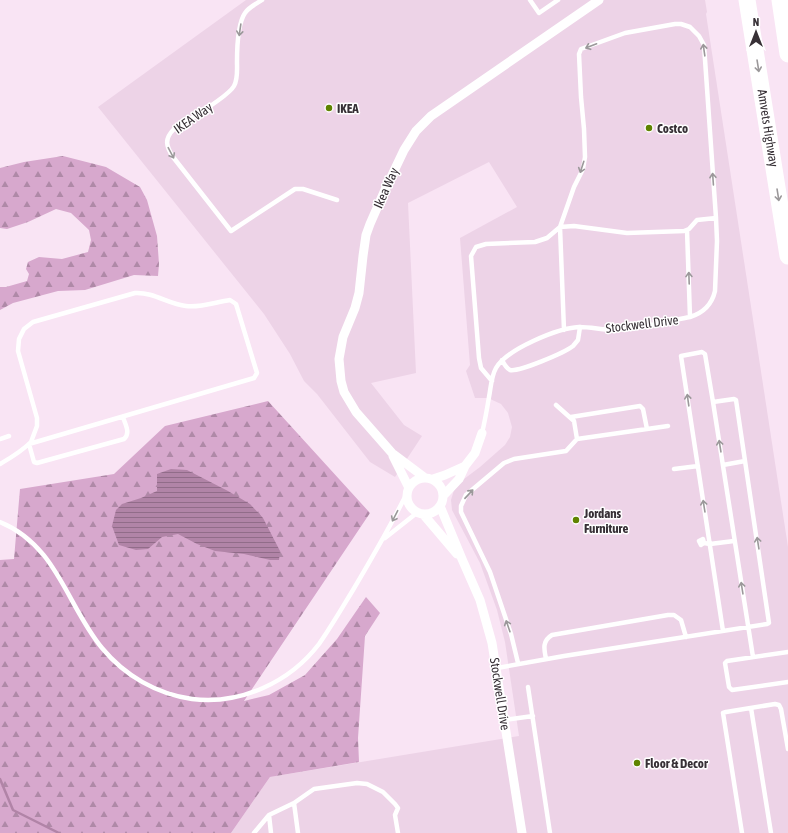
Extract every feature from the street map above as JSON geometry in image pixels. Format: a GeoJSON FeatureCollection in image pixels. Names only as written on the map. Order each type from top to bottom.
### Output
{"type":"FeatureCollection","features":[{"type":"Feature","properties":{"kind":"highway","name":"Amvets Highway"},"geometry":{"type":"LineString","coordinates":[[748,0],[788,256]]}},
{"type":"Feature","properties":{"kind":"highway"},"geometry":{"type":"LineString","coordinates":[[780,0],[788,54]]}},
{"type":"Feature","properties":{"kind":"street","name":"Ikea Way"},"geometry":{"type":"LineString","coordinates":[[428,478],[392,453],[351,405],[344,392],[339,371],[340,349],[343,337],[356,308],[366,235],[397,162],[411,138],[422,124],[437,110],[552,29],[599,0]]}},
{"type":"Feature","properties":{"kind":"street","name":"Stockwell Drive"},"geometry":{"type":"LineString","coordinates":[[443,496],[459,479],[465,466],[477,449],[482,433]]}},
{"type":"Feature","properties":{"kind":"street","name":"Ikea Way"},"geometry":{"type":"LineString","coordinates":[[392,453],[408,490]]}},
{"type":"Feature","properties":{"kind":"street"},"geometry":{"type":"LineString","coordinates":[[428,478],[441,486],[443,496],[440,506],[431,513],[420,513],[409,504],[408,490],[413,482],[428,478],[445,475],[465,466]]}},
{"type":"Feature","properties":{"kind":"street","name":"Stockwell Drive"},"geometry":{"type":"LineString","coordinates":[[440,506],[474,586],[483,610],[492,644],[522,833]]}},
{"type":"Feature","properties":{"kind":"street","name":"Stockwell Drive"},"geometry":{"type":"LineString","coordinates":[[420,513],[462,560]]}},
{"type":"Feature","properties":{"kind":"lane","name":"IKEA Way"},"geometry":{"type":"LineString","coordinates":[[262,0],[244,14],[241,24],[237,74],[231,90],[222,98],[174,129],[169,134],[167,142],[168,149],[231,231],[295,189],[303,189],[336,200]]}},
{"type":"Feature","properties":{"kind":"lane"},"geometry":{"type":"LineString","coordinates":[[530,0],[539,13],[558,0]]}},
{"type":"Feature","properties":{"kind":"lane","name":"Stockwell Drive"},"geometry":{"type":"LineString","coordinates":[[482,433],[495,370],[502,360],[522,347],[564,330],[580,327],[615,330],[690,317],[699,313],[710,302],[714,295],[716,282],[716,218],[704,45],[699,36],[690,27],[675,24],[625,33],[580,51],[585,158],[560,227]]}},
{"type":"Feature","properties":{"kind":"lane"},"geometry":{"type":"LineString","coordinates":[[492,381],[481,368],[479,358],[471,256],[476,247],[486,244],[535,242],[550,236],[560,227],[578,226],[627,233],[687,230],[697,220],[716,218]]}},
{"type":"Feature","properties":{"kind":"lane"},"geometry":{"type":"LineString","coordinates":[[560,227],[564,330]]}},
{"type":"Feature","properties":{"kind":"lane"},"geometry":{"type":"LineString","coordinates":[[687,230],[690,317]]}},
{"type":"Feature","properties":{"kind":"lane"},"geometry":{"type":"LineString","coordinates":[[0,464],[17,455],[29,444],[37,426],[37,418],[18,352],[19,339],[29,325],[48,318],[135,293],[148,294],[166,301],[187,306],[230,300],[234,301],[257,373],[254,378],[29,444]]}},
{"type":"Feature","properties":{"kind":"lane"},"geometry":{"type":"LineString","coordinates":[[502,360],[507,368],[511,370],[525,368],[570,349],[578,340],[580,327]]}},
{"type":"Feature","properties":{"kind":"lane"},"geometry":{"type":"LineString","coordinates":[[723,631],[707,544],[698,466],[682,356],[702,352],[705,354],[753,657]]}},
{"type":"Feature","properties":{"kind":"lane"},"geometry":{"type":"LineString","coordinates":[[496,668],[518,663],[769,623],[746,461],[735,399],[713,402]]}},
{"type":"Feature","properties":{"kind":"lane"},"geometry":{"type":"LineString","coordinates":[[556,405],[574,421],[577,439]]}},
{"type":"Feature","properties":{"kind":"lane"},"geometry":{"type":"LineString","coordinates":[[571,417],[640,406],[643,409],[647,428]]}},
{"type":"Feature","properties":{"kind":"lane"},"geometry":{"type":"LineString","coordinates":[[29,444],[33,460],[37,463],[124,439],[127,437],[128,433],[123,417]]}},
{"type":"Feature","properties":{"kind":"lane"},"geometry":{"type":"LineString","coordinates":[[518,663],[511,634],[490,572],[461,512],[461,506],[466,496],[504,464],[514,459],[566,451],[577,439],[668,426]]}},
{"type":"Feature","properties":{"kind":"lane"},"geometry":{"type":"LineString","coordinates":[[0,439],[9,436]]}},
{"type":"Feature","properties":{"kind":"lane"},"geometry":{"type":"LineString","coordinates":[[723,465],[746,461]]}},
{"type":"Feature","properties":{"kind":"lane"},"geometry":{"type":"LineString","coordinates":[[674,469],[698,466]]}},
{"type":"Feature","properties":{"kind":"lane"},"geometry":{"type":"LineString","coordinates":[[0,522],[17,530],[32,542],[45,556],[53,567],[91,633],[123,670],[149,685],[167,693],[184,698],[220,700],[238,697],[272,684],[297,667],[319,644],[384,539],[408,490]]}},
{"type":"Feature","properties":{"kind":"lane"},"geometry":{"type":"LineString","coordinates":[[384,539],[420,513]]}},
{"type":"Feature","properties":{"kind":"lane"},"geometry":{"type":"LineString","coordinates":[[699,540],[700,544],[734,541]]}},
{"type":"Feature","properties":{"kind":"lane"},"geometry":{"type":"LineString","coordinates":[[546,659],[544,646],[548,637],[552,635],[668,615],[674,615],[682,620],[686,637]]}},
{"type":"Feature","properties":{"kind":"lane"},"geometry":{"type":"LineString","coordinates":[[788,652],[726,662],[730,689],[732,690],[788,682]]}},
{"type":"Feature","properties":{"kind":"lane"},"geometry":{"type":"LineString","coordinates":[[528,687],[550,833]]}},
{"type":"Feature","properties":{"kind":"lane"},"geometry":{"type":"LineString","coordinates":[[742,833],[723,713],[774,704],[779,705],[788,749]]}},
{"type":"Feature","properties":{"kind":"lane"},"geometry":{"type":"LineString","coordinates":[[750,708],[771,833]]}},
{"type":"Feature","properties":{"kind":"lane"},"geometry":{"type":"LineString","coordinates":[[505,720],[533,716]]}},
{"type":"Feature","properties":{"kind":"lane"},"geometry":{"type":"LineString","coordinates":[[254,833],[269,815],[294,803],[314,789],[357,783],[367,784],[383,792],[397,805],[398,810],[395,815],[398,833]]}},
{"type":"Feature","properties":{"kind":"lane"},"geometry":{"type":"LineString","coordinates":[[294,803],[298,833]]}},
{"type":"Feature","properties":{"kind":"lane"},"geometry":{"type":"LineString","coordinates":[[269,815],[271,833]]}},
{"type":"Feature","properties":{"kind":"shaded area"},"geometry":{"type":"Polygon","coordinates":[[[246,0],[705,0],[788,547],[788,833],[231,833],[270,777],[519,736],[505,642],[497,610],[480,563],[452,510],[451,500],[454,490],[460,482],[505,445],[510,437],[512,427],[508,413],[501,404],[488,398],[475,398],[466,371],[470,365],[460,238],[517,207],[489,162],[408,203],[416,373],[371,383],[404,425],[422,436],[395,477],[370,462],[317,394],[304,381],[290,354],[264,314],[98,107],[246,0]]]}},
{"type":"Feature","properties":{"kind":"shaded area"},"geometry":{"type":"Polygon","coordinates":[[[171,469],[187,470],[250,504],[263,518],[280,551],[279,560],[270,560],[244,554],[215,551],[178,534],[162,537],[148,549],[136,550],[119,545],[112,526],[116,510],[122,504],[157,491],[157,474],[171,469]]]}},
{"type":"Feature","properties":{"kind":"green space"},"geometry":{"type":"Polygon","coordinates":[[[63,156],[106,167],[140,187],[147,200],[157,236],[159,264],[158,276],[134,275],[85,290],[58,291],[13,303],[0,310],[0,287],[6,287],[27,281],[29,274],[26,269],[28,262],[39,257],[62,259],[88,252],[91,240],[89,230],[71,213],[56,209],[28,222],[7,229],[0,228],[0,168],[24,162],[63,156]]]}},
{"type":"Feature","properties":{"kind":"green space"},"geometry":{"type":"Polygon","coordinates":[[[268,401],[370,513],[244,701],[269,695],[305,675],[337,639],[366,597],[380,613],[365,636],[358,738],[359,762],[270,777],[231,833],[0,833],[0,560],[14,559],[20,489],[114,474],[165,426],[268,401]]]}},
{"type":"Feature","properties":{"kind":"waterway"},"geometry":{"type":"LineString","coordinates":[[0,779],[13,810],[59,833]]}},
{"type":"Feature","properties":{"kind":"place","name":"IKEA"},"geometry":{"type":"Point","coordinates":[329,108]}},
{"type":"Feature","properties":{"kind":"place","name":"Costco"},"geometry":{"type":"Point","coordinates":[649,128]}},
{"type":"Feature","properties":{"kind":"place","name":"Jordans Furniture"},"geometry":{"type":"Point","coordinates":[576,520]}},
{"type":"Feature","properties":{"kind":"place","name":"Floor & Decor"},"geometry":{"type":"Point","coordinates":[637,763]}}]}
